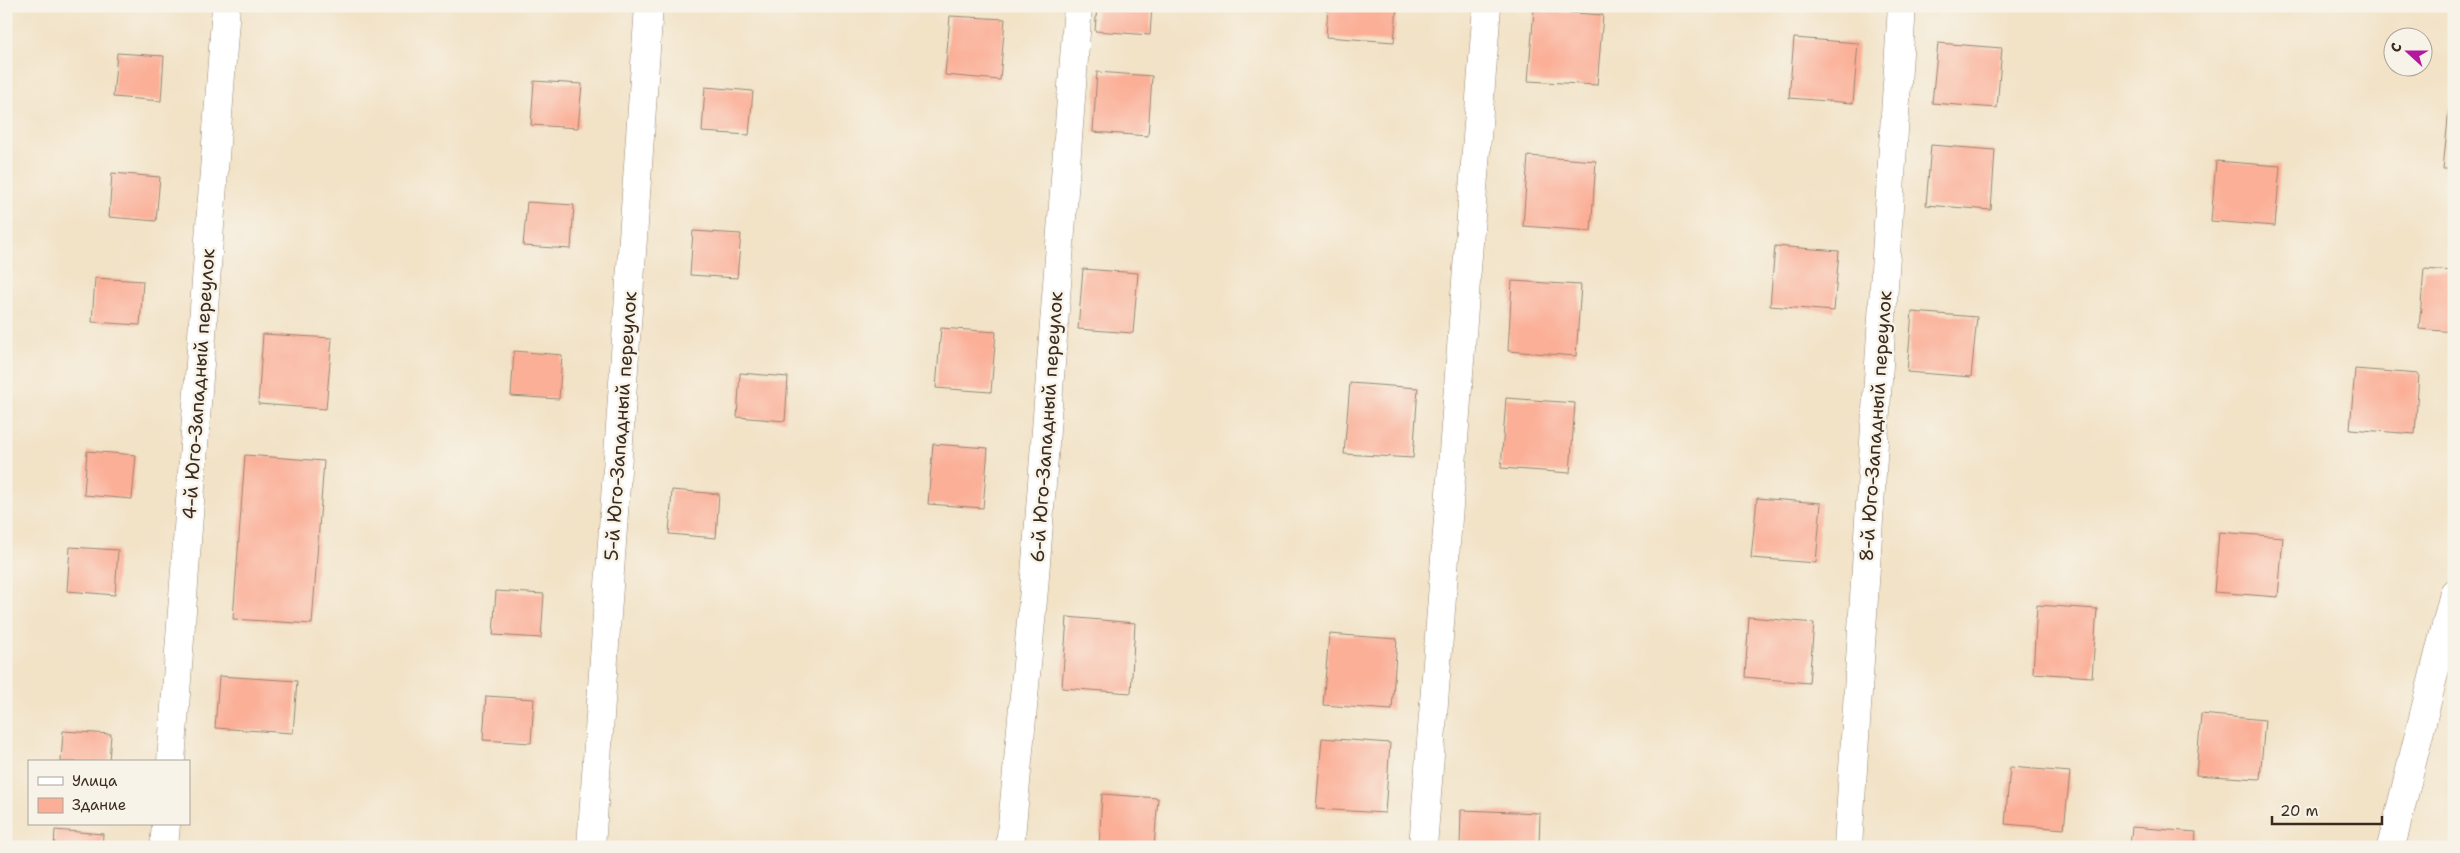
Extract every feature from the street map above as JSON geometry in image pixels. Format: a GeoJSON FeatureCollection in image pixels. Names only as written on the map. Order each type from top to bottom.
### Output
{"type":"FeatureCollection","features":[{"type":"Feature","properties":{"kind":"street","name":"4-й Юго-Западный переулок"},"geometry":{"type":"LineString","coordinates":[[171,760],[226,6]]}},
{"type":"Feature","properties":{"kind":"street","name":"5-й Юго-Западный переулок"},"geometry":{"type":"LineString","coordinates":[[591,847],[649,6]]}},
{"type":"Feature","properties":{"kind":"street","name":"6-й Юго-Западный переулок"},"geometry":{"type":"LineString","coordinates":[[1010,847],[1034,589],[1078,6]]}},
{"type":"Feature","properties":{"kind":"street"},"geometry":{"type":"LineString","coordinates":[[1423,847],[1487,6]]}},
{"type":"Feature","properties":{"kind":"street","name":"8-й Юго-Западный переулок"},"geometry":{"type":"LineString","coordinates":[[1848,847],[1902,6]]}},
{"type":"Feature","properties":{"kind":"street"},"geometry":{"type":"LineString","coordinates":[[2391,847],[2454,593]]}},
{"type":"Feature","properties":{"kind":"street"},"geometry":{"type":"LineString","coordinates":[[164,847],[166,826]]}},
{"type":"Feature","properties":{"kind":"building"},"geometry":{"type":"Polygon","coordinates":[[[1097,6],[1152,6],[1150,35],[1095,31],[1097,6]]]}},
{"type":"Feature","properties":{"kind":"building"},"geometry":{"type":"Polygon","coordinates":[[[1328,6],[1397,6],[1394,42],[1326,37],[1328,6]]]}},
{"type":"Feature","properties":{"kind":"building"},"geometry":{"type":"Polygon","coordinates":[[[1534,10],[1603,15],[1597,85],[1528,81],[1534,10]]]}},
{"type":"Feature","properties":{"kind":"building"},"geometry":{"type":"Polygon","coordinates":[[[950,16],[1005,19],[1000,80],[945,75],[950,16]]]}},
{"type":"Feature","properties":{"kind":"building"},"geometry":{"type":"Polygon","coordinates":[[[1794,38],[1858,43],[1853,103],[1789,98],[1794,38]]]}},
{"type":"Feature","properties":{"kind":"building"},"geometry":{"type":"Polygon","coordinates":[[[1938,43],[2002,48],[1997,108],[1932,103],[1938,43]]]}},
{"type":"Feature","properties":{"kind":"building"},"geometry":{"type":"Polygon","coordinates":[[[117,53],[164,56],[161,101],[113,97],[117,53]]]}},
{"type":"Feature","properties":{"kind":"building"},"geometry":{"type":"Polygon","coordinates":[[[1097,72],[1152,76],[1148,136],[1093,132],[1097,72]]]}},
{"type":"Feature","properties":{"kind":"building"},"geometry":{"type":"Polygon","coordinates":[[[534,81],[582,84],[578,128],[531,125],[534,81]]]}},
{"type":"Feature","properties":{"kind":"building"},"geometry":{"type":"Polygon","coordinates":[[[705,87],[753,91],[749,135],[702,132],[705,87]]]}},
{"type":"Feature","properties":{"kind":"building"},"geometry":{"type":"Polygon","coordinates":[[[2449,109],[2454,109],[2454,169],[2443,169],[2449,109]]]}},
{"type":"Feature","properties":{"kind":"building"},"geometry":{"type":"Polygon","coordinates":[[[1931,145],[1995,150],[1991,210],[1926,205],[1931,145]]]}},
{"type":"Feature","properties":{"kind":"building"},"geometry":{"type":"Polygon","coordinates":[[[1528,156],[1596,161],[1591,231],[1523,226],[1528,156]]]}},
{"type":"Feature","properties":{"kind":"building"},"geometry":{"type":"Polygon","coordinates":[[[2216,161],[2280,166],[2275,226],[2211,221],[2216,161]]]}},
{"type":"Feature","properties":{"kind":"building"},"geometry":{"type":"Polygon","coordinates":[[[112,173],[160,177],[156,221],[109,217],[112,173]]]}},
{"type":"Feature","properties":{"kind":"building"},"geometry":{"type":"Polygon","coordinates":[[[527,202],[574,205],[571,249],[523,246],[527,202]]]}},
{"type":"Feature","properties":{"kind":"building"},"geometry":{"type":"Polygon","coordinates":[[[693,231],[741,234],[737,278],[690,275],[693,231]]]}},
{"type":"Feature","properties":{"kind":"building"},"geometry":{"type":"Polygon","coordinates":[[[1775,246],[1839,251],[1834,311],[1770,306],[1775,246]]]}},
{"type":"Feature","properties":{"kind":"building"},"geometry":{"type":"Polygon","coordinates":[[[1083,269],[1138,273],[1133,333],[1078,329],[1083,269]]]}},
{"type":"Feature","properties":{"kind":"building"},"geometry":{"type":"Polygon","coordinates":[[[2424,269],[2454,271],[2454,332],[2419,329],[2424,269]]]}},
{"type":"Feature","properties":{"kind":"building"},"geometry":{"type":"Polygon","coordinates":[[[95,278],[143,281],[140,325],[92,322],[95,278]]]}},
{"type":"Feature","properties":{"kind":"building"},"geometry":{"type":"Polygon","coordinates":[[[1512,281],[1581,285],[1576,356],[1508,351],[1512,281]]]}},
{"type":"Feature","properties":{"kind":"building"},"geometry":{"type":"Polygon","coordinates":[[[1912,312],[1977,317],[1971,377],[1907,372],[1912,312]]]}},
{"type":"Feature","properties":{"kind":"building"},"geometry":{"type":"Polygon","coordinates":[[[941,328],[996,332],[991,392],[936,388],[941,328]]]}},
{"type":"Feature","properties":{"kind":"building"},"geometry":{"type":"Polygon","coordinates":[[[263,334],[332,338],[326,409],[258,404],[263,334]]]}},
{"type":"Feature","properties":{"kind":"building"},"geometry":{"type":"Polygon","coordinates":[[[514,351],[562,355],[559,399],[511,396],[514,351]]]}},
{"type":"Feature","properties":{"kind":"building"},"geometry":{"type":"Polygon","coordinates":[[[2355,369],[2419,374],[2415,434],[2350,429],[2355,369]]]}},
{"type":"Feature","properties":{"kind":"building"},"geometry":{"type":"Polygon","coordinates":[[[740,373],[788,377],[785,421],[737,417],[740,373]]]}},
{"type":"Feature","properties":{"kind":"building"},"geometry":{"type":"Polygon","coordinates":[[[1350,383],[1418,388],[1413,458],[1344,454],[1350,383]]]}},
{"type":"Feature","properties":{"kind":"building"},"geometry":{"type":"Polygon","coordinates":[[[1506,398],[1575,403],[1570,473],[1501,468],[1506,398]]]}},
{"type":"Feature","properties":{"kind":"building"},"geometry":{"type":"Polygon","coordinates":[[[933,444],[988,448],[983,508],[928,504],[933,444]]]}},
{"type":"Feature","properties":{"kind":"building"},"geometry":{"type":"Polygon","coordinates":[[[87,451],[136,455],[132,499],[84,495],[87,451]]]}},
{"type":"Feature","properties":{"kind":"building"},"geometry":{"type":"Polygon","coordinates":[[[245,455],[324,461],[312,624],[233,619],[245,455]]]}},
{"type":"Feature","properties":{"kind":"building"},"geometry":{"type":"Polygon","coordinates":[[[672,490],[719,494],[716,538],[669,534],[672,490]]]}},
{"type":"Feature","properties":{"kind":"building"},"geometry":{"type":"Polygon","coordinates":[[[1757,498],[1821,503],[1816,563],[1751,558],[1757,498]]]}},
{"type":"Feature","properties":{"kind":"building"},"geometry":{"type":"Polygon","coordinates":[[[2219,532],[2283,537],[2278,597],[2214,592],[2219,532]]]}},
{"type":"Feature","properties":{"kind":"building"},"geometry":{"type":"Polygon","coordinates":[[[70,547],[118,550],[115,595],[67,591],[70,547]]]}},
{"type":"Feature","properties":{"kind":"building"},"geometry":{"type":"Polygon","coordinates":[[[496,591],[544,594],[541,638],[493,635],[496,591]]]}},
{"type":"Feature","properties":{"kind":"building"},"geometry":{"type":"Polygon","coordinates":[[[2037,605],[2097,609],[2092,677],[2033,673],[2037,605]]]}},
{"type":"Feature","properties":{"kind":"building"},"geometry":{"type":"Polygon","coordinates":[[[1067,617],[1135,623],[1131,693],[1062,688],[1067,617]]]}},
{"type":"Feature","properties":{"kind":"building"},"geometry":{"type":"Polygon","coordinates":[[[1749,617],[1814,623],[1809,683],[1745,677],[1749,617]]]}},
{"type":"Feature","properties":{"kind":"building"},"geometry":{"type":"Polygon","coordinates":[[[1329,634],[1397,639],[1392,710],[1323,705],[1329,634]]]}},
{"type":"Feature","properties":{"kind":"building"},"geometry":{"type":"Polygon","coordinates":[[[219,676],[297,681],[293,733],[215,728],[219,676]]]}},
{"type":"Feature","properties":{"kind":"building"},"geometry":{"type":"Polygon","coordinates":[[[486,696],[534,699],[531,743],[483,740],[486,696]]]}},
{"type":"Feature","properties":{"kind":"building"},"geometry":{"type":"Polygon","coordinates":[[[2201,714],[2265,720],[2260,779],[2196,775],[2201,714]]]}},
{"type":"Feature","properties":{"kind":"building"},"geometry":{"type":"Polygon","coordinates":[[[63,731],[111,734],[109,760],[61,760],[63,731]]]}},
{"type":"Feature","properties":{"kind":"building"},"geometry":{"type":"Polygon","coordinates":[[[1322,738],[1390,743],[1385,813],[1316,809],[1322,738]]]}},
{"type":"Feature","properties":{"kind":"building"},"geometry":{"type":"Polygon","coordinates":[[[2010,767],[2070,772],[2064,829],[2005,824],[2010,767]]]}},
{"type":"Feature","properties":{"kind":"building"},"geometry":{"type":"Polygon","coordinates":[[[1102,794],[1158,798],[1154,847],[1099,847],[1102,794]]]}},
{"type":"Feature","properties":{"kind":"building"},"geometry":{"type":"Polygon","coordinates":[[[1461,810],[1540,813],[1539,847],[1460,847],[1461,810]]]}},
{"type":"Feature","properties":{"kind":"building"},"geometry":{"type":"Polygon","coordinates":[[[2132,827],[2196,832],[2195,847],[2130,847],[2132,827]]]}},
{"type":"Feature","properties":{"kind":"building"},"geometry":{"type":"Polygon","coordinates":[[[55,830],[103,834],[102,847],[54,847],[55,830]]]}}]}
